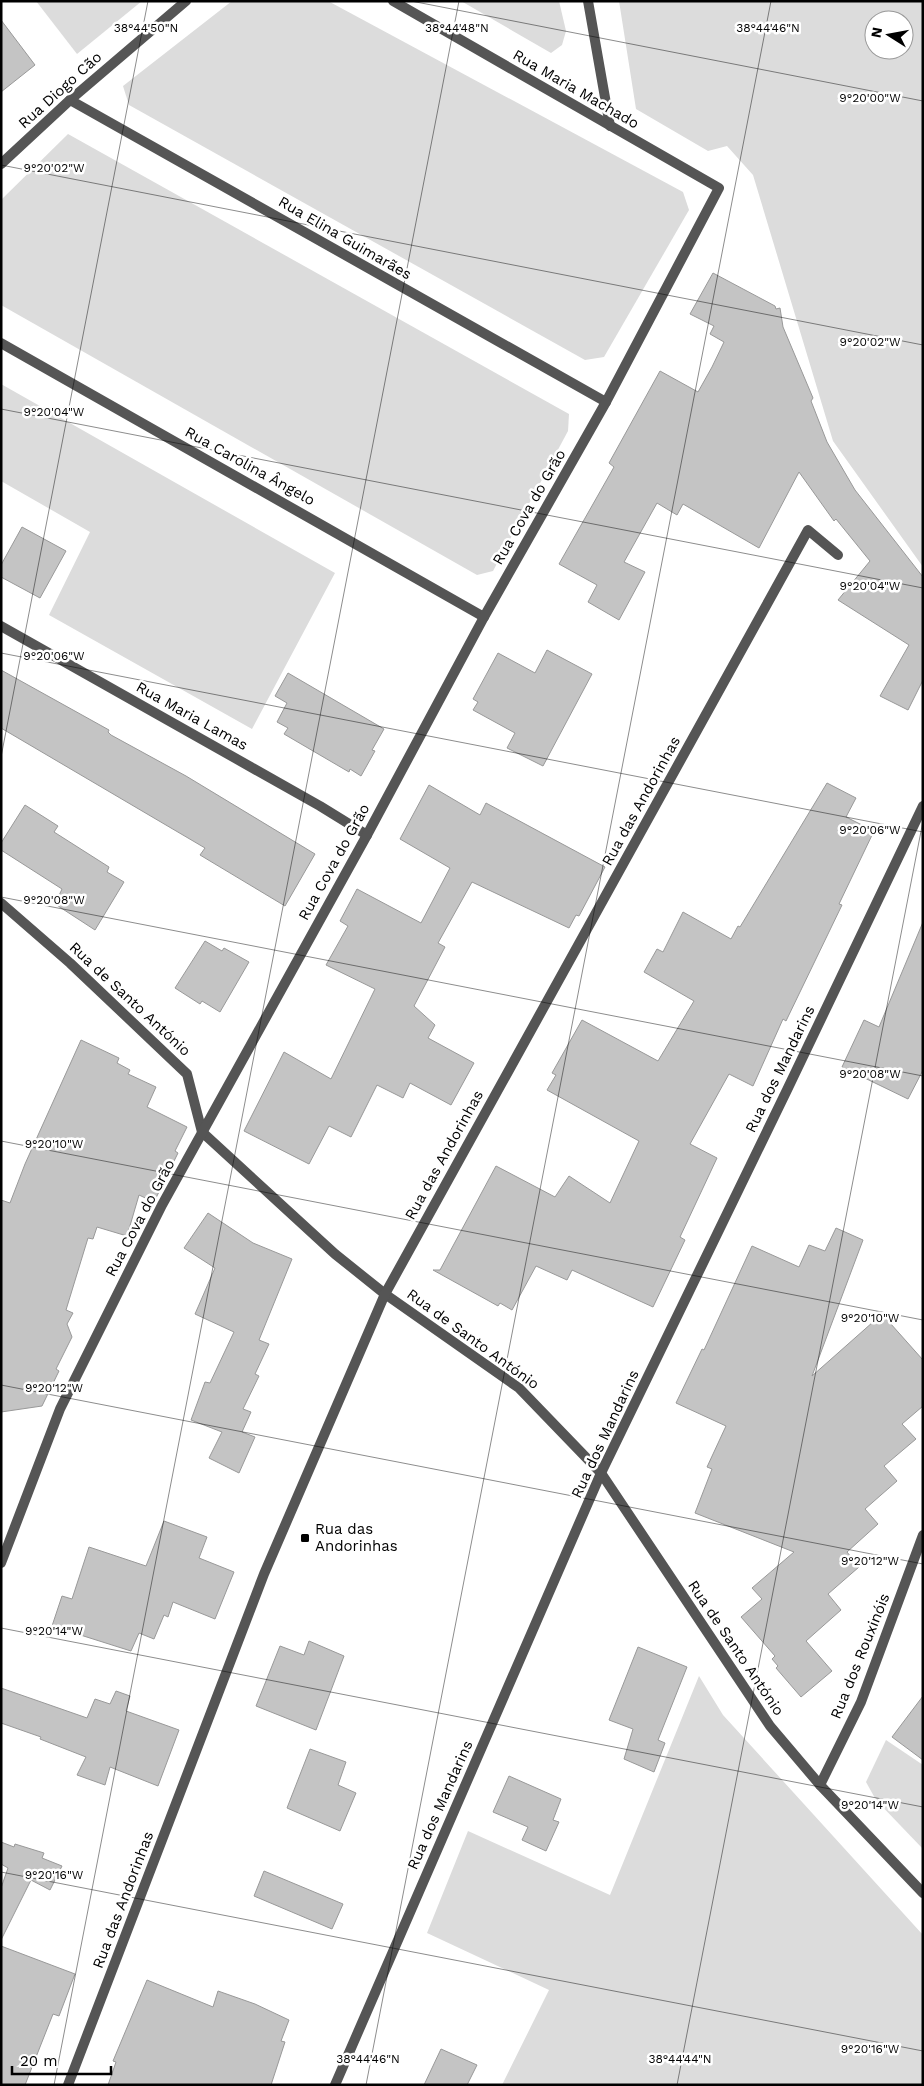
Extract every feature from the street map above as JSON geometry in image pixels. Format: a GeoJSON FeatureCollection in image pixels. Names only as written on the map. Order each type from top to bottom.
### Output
{"type":"FeatureCollection","features":[{"type":"Feature","properties":{"kind":"street","name":"Rua Diogo Cão"},"geometry":{"type":"LineString","coordinates":[[1,164],[70,100],[186,1]]}},
{"type":"Feature","properties":{"kind":"street","name":"Rua Maria Machado"},"geometry":{"type":"LineString","coordinates":[[393,1],[719,188]]}},
{"type":"Feature","properties":{"kind":"street"},"geometry":{"type":"LineString","coordinates":[[588,1],[610,126]]}},
{"type":"Feature","properties":{"kind":"street","name":"Rua Elina Guimarães"},"geometry":{"type":"LineString","coordinates":[[70,100],[606,402]]}},
{"type":"Feature","properties":{"kind":"street","name":"Rua Cova do Grão"},"geometry":{"type":"LineString","coordinates":[[1,1563],[60,1409],[162,1205],[367,835],[484,617],[606,402],[719,188]]}},
{"type":"Feature","properties":{"kind":"street","name":"Rua Carolina Ângelo"},"geometry":{"type":"LineString","coordinates":[[1,343],[484,617]]}},
{"type":"Feature","properties":{"kind":"street","name":"Rua das Andorinhas"},"geometry":{"type":"LineString","coordinates":[[68,2085],[264,1574],[385,1294],[808,530],[838,555]]}},
{"type":"Feature","properties":{"kind":"street","name":"Rua Maria Lamas"},"geometry":{"type":"LineString","coordinates":[[1,626],[320,806],[367,835]]}},
{"type":"Feature","properties":{"kind":"street","name":"Rua dos Mandarins"},"geometry":{"type":"LineString","coordinates":[[335,2085],[601,1473],[783,1099],[922,805]]}},
{"type":"Feature","properties":{"kind":"street","name":"Rua de Santo António"},"geometry":{"type":"LineString","coordinates":[[1,903],[70,963],[188,1074],[202,1132],[335,1254],[385,1294],[519,1388],[601,1473],[770,1726],[820,1785],[923,1893]]}},
{"type":"Feature","properties":{"kind":"street","name":"Rua dos Rouxinóis"},"geometry":{"type":"LineString","coordinates":[[820,1785],[860,1702],[923,1535]]}},
{"type":"Feature","properties":{"kind":"shaded area"},"geometry":{"type":"Polygon","coordinates":[[[36,1],[142,1],[77,54],[36,1]]]}},
{"type":"Feature","properties":{"kind":"shaded area"},"geometry":{"type":"Polygon","coordinates":[[[232,1],[328,1],[683,192],[689,210],[604,357],[585,360],[129,105],[123,86],[232,1]]]}},
{"type":"Feature","properties":{"kind":"shaded area"},"geometry":{"type":"Polygon","coordinates":[[[461,1],[559,1],[566,31],[562,45],[551,53],[461,1]]]}},
{"type":"Feature","properties":{"kind":"shaded area"},"geometry":{"type":"Polygon","coordinates":[[[619,1],[923,1],[923,567],[833,441],[753,175],[727,146],[708,151],[636,109],[619,1]]]}},
{"type":"Feature","properties":{"kind":"shaded area"},"geometry":{"type":"Polygon","coordinates":[[[68,134],[569,414],[568,431],[493,571],[477,575],[1,305],[1,200],[68,134]]]}},
{"type":"Feature","properties":{"kind":"shaded area"},"geometry":{"type":"Polygon","coordinates":[[[1,384],[335,573],[252,729],[49,615],[90,532],[1,481],[1,384]]]}},
{"type":"Feature","properties":{"kind":"shaded area"},"geometry":{"type":"Polygon","coordinates":[[[699,1676],[723,1715],[923,1935],[923,2085],[502,2085],[549,1990],[427,1933],[468,1831],[610,1895],[699,1676]]]}},
{"type":"Feature","properties":{"kind":"shaded area"},"geometry":{"type":"Polygon","coordinates":[[[886,1740],[923,1765],[923,1849],[876,1800],[866,1782],[886,1740]]]}},
{"type":"Feature","properties":{"kind":"building"},"geometry":{"type":"Polygon","coordinates":[[[1,20],[35,65],[1,92],[1,20]]]}},
{"type":"Feature","properties":{"kind":"building"},"geometry":{"type":"Polygon","coordinates":[[[713,273],[775,306],[776,309],[780,308],[783,327],[813,398],[811,401],[827,442],[855,490],[923,577],[923,680],[908,710],[880,696],[909,645],[838,600],[870,561],[836,519],[834,521],[799,472],[759,548],[683,504],[677,515],[657,503],[624,562],[645,572],[619,620],[588,602],[597,585],[559,564],[614,467],[609,463],[660,371],[698,392],[712,367],[724,342],[710,334],[714,326],[690,314],[713,273]]]}},
{"type":"Feature","properties":{"kind":"building"},"geometry":{"type":"Polygon","coordinates":[[[22,527],[66,551],[40,598],[1,577],[1,565],[22,527]]]}},
{"type":"Feature","properties":{"kind":"building"},"geometry":{"type":"Polygon","coordinates":[[[547,650],[592,674],[543,766],[507,748],[515,733],[473,710],[478,702],[473,699],[498,653],[535,673],[547,650]]]}},
{"type":"Feature","properties":{"kind":"building"},"geometry":{"type":"Polygon","coordinates":[[[1,670],[109,730],[108,732],[111,735],[186,776],[315,854],[285,906],[200,855],[205,848],[1,728],[1,670]]]}},
{"type":"Feature","properties":{"kind":"building"},"geometry":{"type":"Polygon","coordinates":[[[288,673],[384,729],[372,750],[375,751],[361,776],[350,769],[349,772],[284,734],[288,728],[277,722],[287,703],[275,696],[288,673]]]}},
{"type":"Feature","properties":{"kind":"building"},"geometry":{"type":"Polygon","coordinates":[[[827,783],[856,798],[846,817],[874,831],[839,904],[842,905],[786,1021],[783,1019],[753,1086],[729,1074],[690,1144],[717,1158],[680,1237],[685,1240],[653,1307],[572,1270],[567,1280],[536,1266],[512,1310],[500,1303],[498,1306],[433,1270],[440,1270],[496,1166],[555,1197],[569,1176],[610,1203],[639,1141],[547,1090],[556,1075],[552,1073],[582,1020],[658,1061],[694,1001],[644,972],[657,949],[663,952],[683,912],[731,939],[827,783]]]}},
{"type":"Feature","properties":{"kind":"building"},"geometry":{"type":"Polygon","coordinates":[[[429,785],[480,815],[486,803],[605,867],[579,916],[576,915],[569,928],[472,882],[438,943],[445,947],[414,1006],[435,1025],[428,1038],[474,1063],[451,1105],[410,1083],[403,1098],[377,1085],[351,1137],[329,1126],[309,1164],[244,1131],[284,1052],[331,1079],[375,989],[326,965],[348,926],[340,921],[357,889],[421,923],[450,868],[400,839],[429,785]]]}},
{"type":"Feature","properties":{"kind":"building"},"geometry":{"type":"Polygon","coordinates":[[[25,805],[58,826],[54,832],[109,867],[107,872],[124,882],[95,930],[55,904],[62,889],[1,850],[1,843],[25,805]]]}},
{"type":"Feature","properties":{"kind":"building"},"geometry":{"type":"Polygon","coordinates":[[[923,922],[923,1070],[908,1099],[842,1067],[864,1020],[879,1027],[923,922]]]}},
{"type":"Feature","properties":{"kind":"building"},"geometry":{"type":"Polygon","coordinates":[[[205,941],[222,951],[224,948],[249,962],[220,1012],[202,1001],[200,1004],[175,988],[205,941]]]}},
{"type":"Feature","properties":{"kind":"building"},"geometry":{"type":"Polygon","coordinates":[[[81,1040],[119,1058],[117,1063],[130,1070],[128,1074],[156,1087],[147,1107],[187,1127],[175,1151],[178,1153],[154,1202],[139,1195],[127,1236],[97,1227],[93,1239],[88,1238],[66,1310],[73,1313],[67,1324],[72,1337],[56,1369],[59,1371],[42,1406],[1,1412],[1,1200],[10,1203],[25,1164],[81,1040]]]}},
{"type":"Feature","properties":{"kind":"building"},"geometry":{"type":"Polygon","coordinates":[[[208,1213],[253,1243],[292,1259],[259,1340],[269,1344],[255,1374],[259,1376],[243,1409],[251,1412],[242,1432],[255,1437],[239,1473],[209,1458],[222,1432],[191,1420],[205,1382],[210,1383],[234,1332],[195,1314],[215,1268],[184,1248],[208,1213]]]}},
{"type":"Feature","properties":{"kind":"building"},"geometry":{"type":"Polygon","coordinates":[[[836,1228],[863,1240],[812,1376],[882,1314],[923,1360],[923,1406],[902,1424],[916,1439],[884,1466],[897,1481],[865,1509],[878,1524],[847,1552],[859,1567],[828,1594],[841,1610],[806,1641],[832,1671],[801,1697],[776,1668],[778,1666],[772,1659],[775,1656],[741,1617],[762,1599],[752,1588],[794,1552],[695,1513],[712,1469],[707,1467],[726,1426],[676,1403],[702,1349],[704,1350],[752,1246],[799,1267],[809,1245],[825,1251],[836,1228]]]}},
{"type":"Feature","properties":{"kind":"building"},"geometry":{"type":"Polygon","coordinates":[[[164,1521],[207,1537],[199,1558],[234,1572],[215,1619],[173,1602],[168,1617],[164,1615],[154,1639],[139,1633],[131,1651],[52,1626],[62,1596],[72,1599],[89,1547],[146,1566],[164,1521]]]}},
{"type":"Feature","properties":{"kind":"building"},"geometry":{"type":"Polygon","coordinates":[[[309,1641],[344,1656],[316,1730],[256,1706],[280,1646],[304,1655],[309,1641]]]}},
{"type":"Feature","properties":{"kind":"building"},"geometry":{"type":"Polygon","coordinates":[[[638,1647],[687,1667],[658,1740],[665,1743],[654,1772],[624,1759],[633,1729],[609,1720],[638,1647]]]}},
{"type":"Feature","properties":{"kind":"building"},"geometry":{"type":"Polygon","coordinates":[[[1,1688],[87,1718],[95,1699],[110,1704],[116,1691],[130,1696],[126,1711],[179,1730],[158,1786],[110,1767],[105,1785],[77,1775],[86,1757],[40,1739],[41,1737],[1,1723],[1,1688]]]}},
{"type":"Feature","properties":{"kind":"building"},"geometry":{"type":"Polygon","coordinates":[[[923,1696],[923,1760],[892,1737],[923,1696]]]}},
{"type":"Feature","properties":{"kind":"building"},"geometry":{"type":"Polygon","coordinates":[[[310,1749],[346,1762],[338,1785],[356,1793],[340,1831],[287,1808],[310,1749]]]}},
{"type":"Feature","properties":{"kind":"building"},"geometry":{"type":"Polygon","coordinates":[[[509,1776],[561,1799],[553,1820],[559,1822],[546,1851],[522,1840],[528,1827],[493,1812],[509,1776]]]}},
{"type":"Feature","properties":{"kind":"building"},"geometry":{"type":"Polygon","coordinates":[[[1,1842],[14,1847],[15,1844],[44,1853],[42,1858],[62,1866],[50,1890],[31,1880],[1,1940],[1,1888],[8,1868],[1,1864],[1,1842]]]}},
{"type":"Feature","properties":{"kind":"building"},"geometry":{"type":"Polygon","coordinates":[[[264,1871],[343,1904],[332,1929],[254,1896],[264,1871]]]}},
{"type":"Feature","properties":{"kind":"building"},"geometry":{"type":"Polygon","coordinates":[[[1,1946],[75,1974],[59,2016],[53,2014],[25,2085],[1,2085],[1,1946]]]}},
{"type":"Feature","properties":{"kind":"building"},"geometry":{"type":"Polygon","coordinates":[[[147,1980],[213,2007],[218,1991],[255,2004],[289,2020],[281,2041],[285,2042],[271,2085],[108,2085],[116,2062],[113,2061],[147,1980]]]}},
{"type":"Feature","properties":{"kind":"building"},"geometry":{"type":"Polygon","coordinates":[[[441,2049],[477,2065],[467,2085],[424,2085],[441,2049]]]}},
{"type":"Feature","properties":{"kind":"place","name":"Rua das Andorinhas"},"geometry":{"type":"Point","coordinates":[305,1538]}}]}
